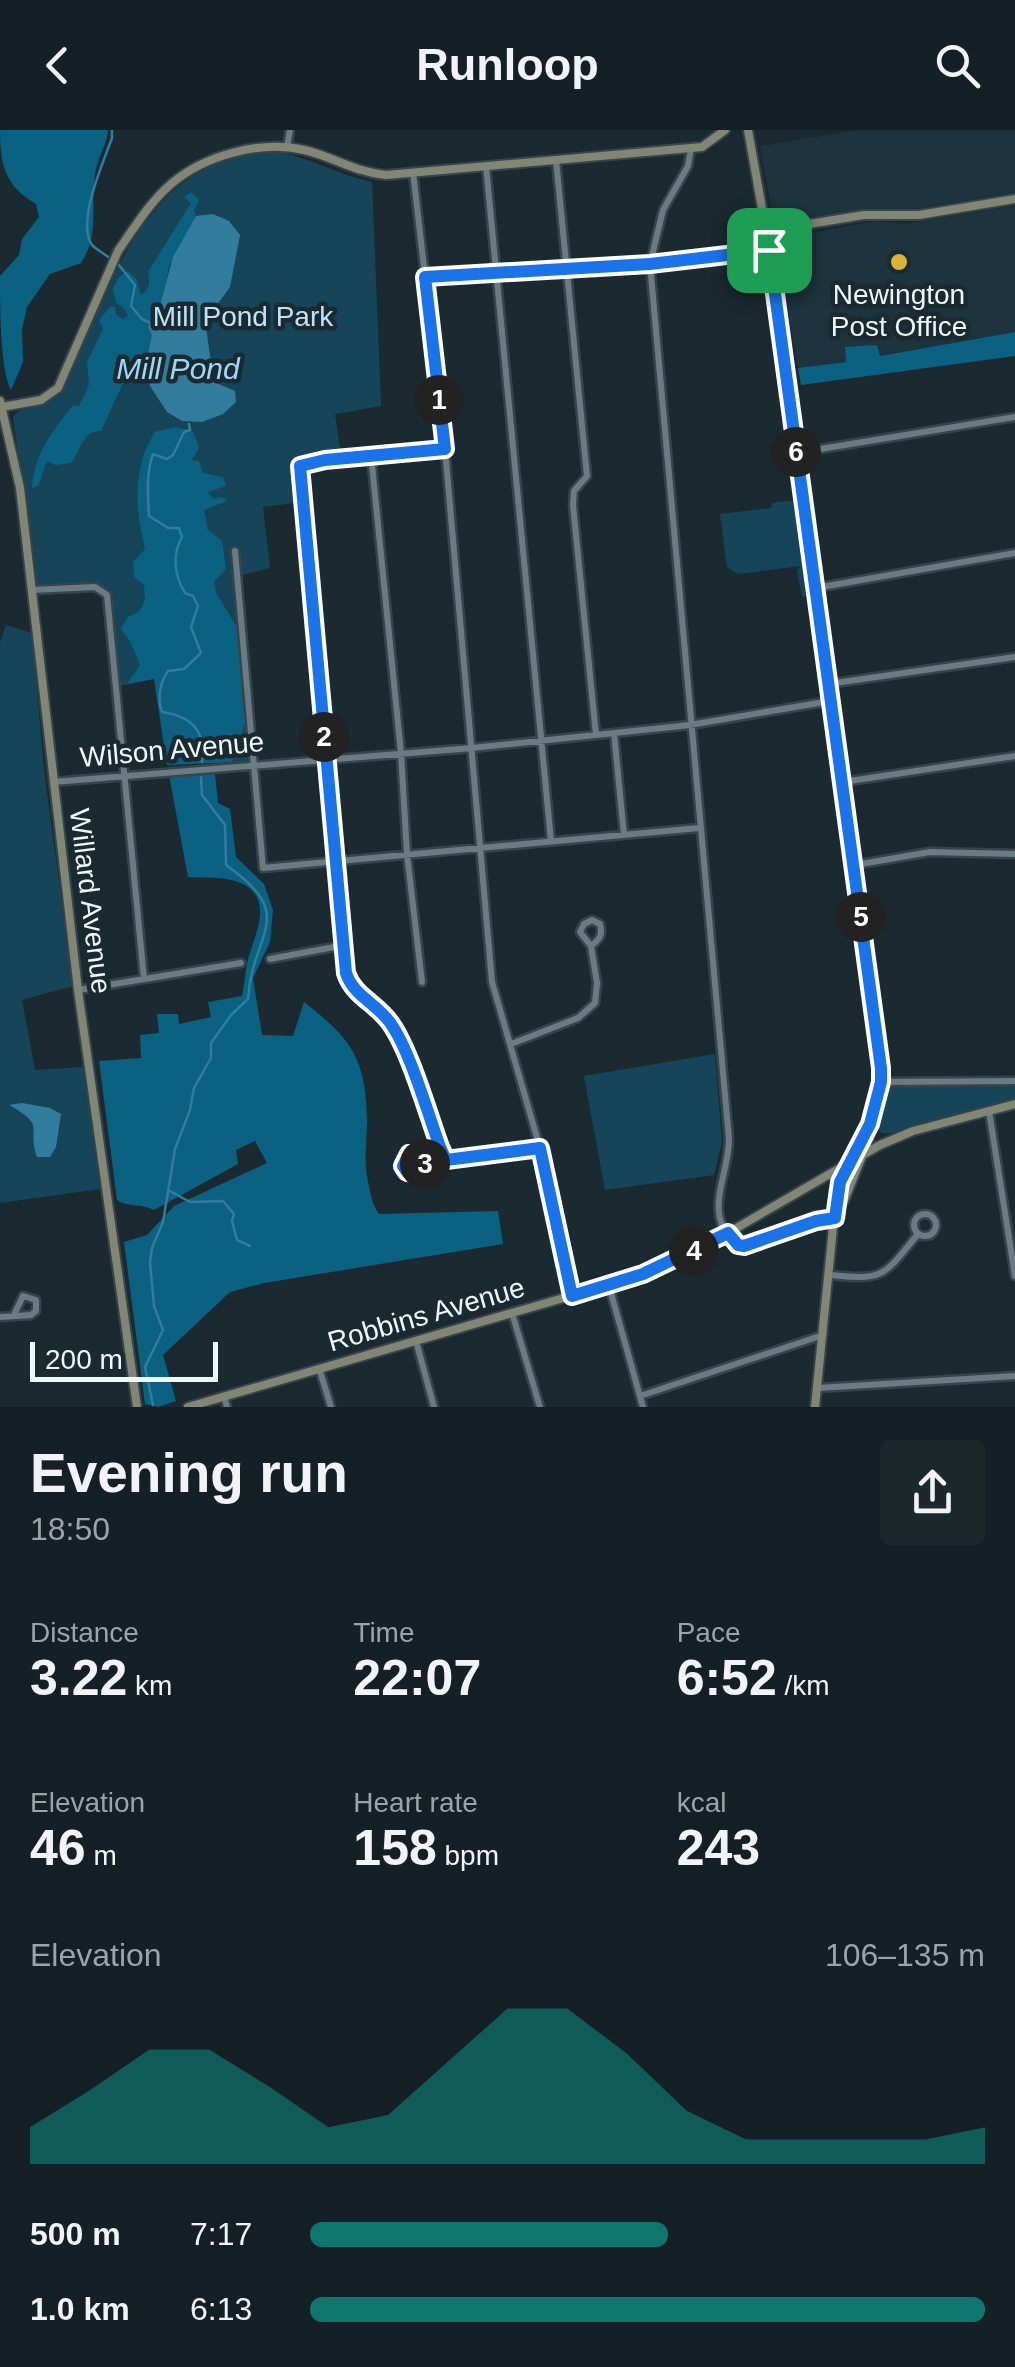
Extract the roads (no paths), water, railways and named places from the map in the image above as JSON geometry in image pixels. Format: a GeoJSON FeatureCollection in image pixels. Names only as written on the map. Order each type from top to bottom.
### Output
{"type":"FeatureCollection","features":[{"type":"Feature","properties":{"kind":"main road"},"geometry":{"type":"LineString","coordinates":[[1,404],[40,400],[58,388],[118,251],[160,194],[187,173],[252,148],[311,151],[361,172],[413,172],[690,148],[709,144],[725,130]]}},
{"type":"Feature","properties":{"kind":"main road"},"geometry":{"type":"LineString","coordinates":[[748,130],[769,250],[855,864],[881,1082],[870,1124],[840,1182],[815,1407]]}},
{"type":"Feature","properties":{"kind":"main road"},"geometry":{"type":"LineString","coordinates":[[766,231],[866,215],[919,215],[1015,199]]}},
{"type":"Feature","properties":{"kind":"main road","name":"Willard Avenue"},"geometry":{"type":"LineString","coordinates":[[1,404],[20,488],[78,990],[136,1407]]}},
{"type":"Feature","properties":{"kind":"main road","name":"Robbins Avenue"},"geometry":{"type":"LineString","coordinates":[[188,1407],[608,1286],[675,1260],[913,1131],[1015,1104]]}},
{"type":"Feature","properties":{"kind":"main road"},"geometry":{"type":"LineString","coordinates":[[837,1206],[844,1200],[862,1156],[871,1133],[870,1124]]}},
{"type":"Feature","properties":{"kind":"street"},"geometry":{"type":"LineString","coordinates":[[287,147],[290,130]]}},
{"type":"Feature","properties":{"kind":"street"},"geometry":{"type":"LineString","coordinates":[[690,148],[688,166],[664,210],[650,264],[729,1139],[717,1210],[728,1233],[738,1245],[744,1246],[835,1218]]}},
{"type":"Feature","properties":{"kind":"street"},"geometry":{"type":"LineString","coordinates":[[556,160],[587,476],[574,491],[572,505],[596,735]]}},
{"type":"Feature","properties":{"kind":"street"},"geometry":{"type":"LineString","coordinates":[[486,166],[551,841]]}},
{"type":"Feature","properties":{"kind":"street"},"geometry":{"type":"LineString","coordinates":[[413,172],[445,449],[492,982],[540,1148],[572,1296]]}},
{"type":"Feature","properties":{"kind":"street"},"geometry":{"type":"LineString","coordinates":[[425,277],[650,264],[769,250]]}},
{"type":"Feature","properties":{"kind":"street"},"geometry":{"type":"LineString","coordinates":[[796,452],[1015,416]]}},
{"type":"Feature","properties":{"kind":"street"},"geometry":{"type":"LineString","coordinates":[[445,449],[300,466],[346,973],[352,990],[380,1009],[394,1028],[446,1160],[540,1148]]}},
{"type":"Feature","properties":{"kind":"street"},"geometry":{"type":"LineString","coordinates":[[371,455],[422,982]]}},
{"type":"Feature","properties":{"kind":"street"},"geometry":{"type":"LineString","coordinates":[[235,550],[263,868],[699,828]]}},
{"type":"Feature","properties":{"kind":"street"},"geometry":{"type":"LineString","coordinates":[[816,588],[1015,553]]}},
{"type":"Feature","properties":{"kind":"street"},"geometry":{"type":"LineString","coordinates":[[32,590],[95,587],[104,590],[108,601],[144,979]]}},
{"type":"Feature","properties":{"kind":"street"},"geometry":{"type":"LineString","coordinates":[[828,684],[1015,656]]}},
{"type":"Feature","properties":{"kind":"street","name":"Wilson Avenue"},"geometry":{"type":"LineString","coordinates":[[53,782],[472,748],[690,725],[830,701]]}},
{"type":"Feature","properties":{"kind":"street"},"geometry":{"type":"LineString","coordinates":[[614,733],[624,835]]}},
{"type":"Feature","properties":{"kind":"street"},"geometry":{"type":"LineString","coordinates":[[843,782],[1015,756]]}},
{"type":"Feature","properties":{"kind":"street"},"geometry":{"type":"LineString","coordinates":[[855,864],[930,852],[1015,854]]}},
{"type":"Feature","properties":{"kind":"street"},"geometry":{"type":"LineString","coordinates":[[270,959],[346,946]]}},
{"type":"Feature","properties":{"kind":"street"},"geometry":{"type":"LineString","coordinates":[[511,1044],[578,1018],[595,1004],[597,983],[592,946]]}},
{"type":"Feature","properties":{"kind":"street"},"geometry":{"type":"LineString","coordinates":[[78,990],[240,963]]}},
{"type":"Feature","properties":{"kind":"street"},"geometry":{"type":"LineString","coordinates":[[881,1082],[1015,1081]]}},
{"type":"Feature","properties":{"kind":"street"},"geometry":{"type":"LineString","coordinates":[[989,1111],[1015,1276]]}},
{"type":"Feature","properties":{"kind":"street"},"geometry":{"type":"LineString","coordinates":[[422,1156],[440,1147]]}},
{"type":"Feature","properties":{"kind":"street"},"geometry":{"type":"LineString","coordinates":[[830,1276],[862,1278],[880,1274],[896,1264],[918,1234]]}},
{"type":"Feature","properties":{"kind":"street"},"geometry":{"type":"LineString","coordinates":[[608,1286],[643,1407]]}},
{"type":"Feature","properties":{"kind":"street"},"geometry":{"type":"LineString","coordinates":[[512,1313],[540,1407]]}},
{"type":"Feature","properties":{"kind":"street"},"geometry":{"type":"LineString","coordinates":[[0,1318],[14,1316]]}},
{"type":"Feature","properties":{"kind":"street"},"geometry":{"type":"LineString","coordinates":[[640,1396],[824,1335]]}},
{"type":"Feature","properties":{"kind":"street"},"geometry":{"type":"LineString","coordinates":[[416,1340],[434,1407]]}},
{"type":"Feature","properties":{"kind":"street"},"geometry":{"type":"LineString","coordinates":[[319,1368],[331,1407]]}},
{"type":"Feature","properties":{"kind":"street"},"geometry":{"type":"LineString","coordinates":[[818,1388],[1015,1376]]}},
{"type":"Feature","properties":{"kind":"street"},"geometry":{"type":"LineString","coordinates":[[224,1396],[227,1407]]}},
{"type":"Feature","properties":{"kind":"water","name":"Mill Pond"},"geometry":{"type":"Polygon","coordinates":[[[213,214],[229,221],[240,235],[230,287],[205,321],[214,382],[235,391],[236,402],[223,414],[202,422],[182,421],[167,412],[150,386],[145,368],[152,335],[148,327],[158,313],[173,257],[196,216],[213,214]]]}},
{"type":"Feature","properties":{"kind":"water"},"geometry":{"type":"Polygon","coordinates":[[[22,1103],[61,1114],[56,1147],[50,1157],[37,1157],[32,1123],[9,1105],[22,1103]]]}},
{"type":"Feature","properties":{"kind":"waterway"},"geometry":{"type":"LineString","coordinates":[[111,259],[92,245],[87,222],[112,130]]}},
{"type":"Feature","properties":{"kind":"waterway"},"geometry":{"type":"LineString","coordinates":[[118,264],[135,285],[131,306],[151,323]]}},
{"type":"Feature","properties":{"kind":"waterway"},"geometry":{"type":"LineString","coordinates":[[189,424],[190,430],[184,432],[173,455],[167,459],[153,454],[148,500],[149,516],[168,528],[179,528],[182,537],[176,558],[178,579],[198,606],[191,627],[201,653],[184,669],[168,671],[160,691],[160,707],[162,712],[181,717],[195,727],[202,742],[202,762]]}},
{"type":"Feature","properties":{"kind":"waterway"},"geometry":{"type":"LineString","coordinates":[[153,1405],[145,1367],[163,1330],[154,1306],[150,1262],[163,1222],[175,1149],[194,1088],[211,1058],[211,1043],[248,999],[266,926],[267,912],[261,898],[226,865],[225,825],[202,795],[201,777]]}},
{"type":"Feature","properties":{"kind":"waterway"},"geometry":{"type":"LineString","coordinates":[[168,1190],[190,1202],[223,1201],[234,1214],[237,1240],[250,1246]]}},
{"type":"Feature","properties":{"kind":"place","name":"Newington Post Office"},"geometry":{"type":"Point","coordinates":[899,262]}},
{"type":"Feature","properties":{"kind":"park label","name":"Mill Pond Park"},"geometry":{"type":"Point","coordinates":[243,316]}}]}
